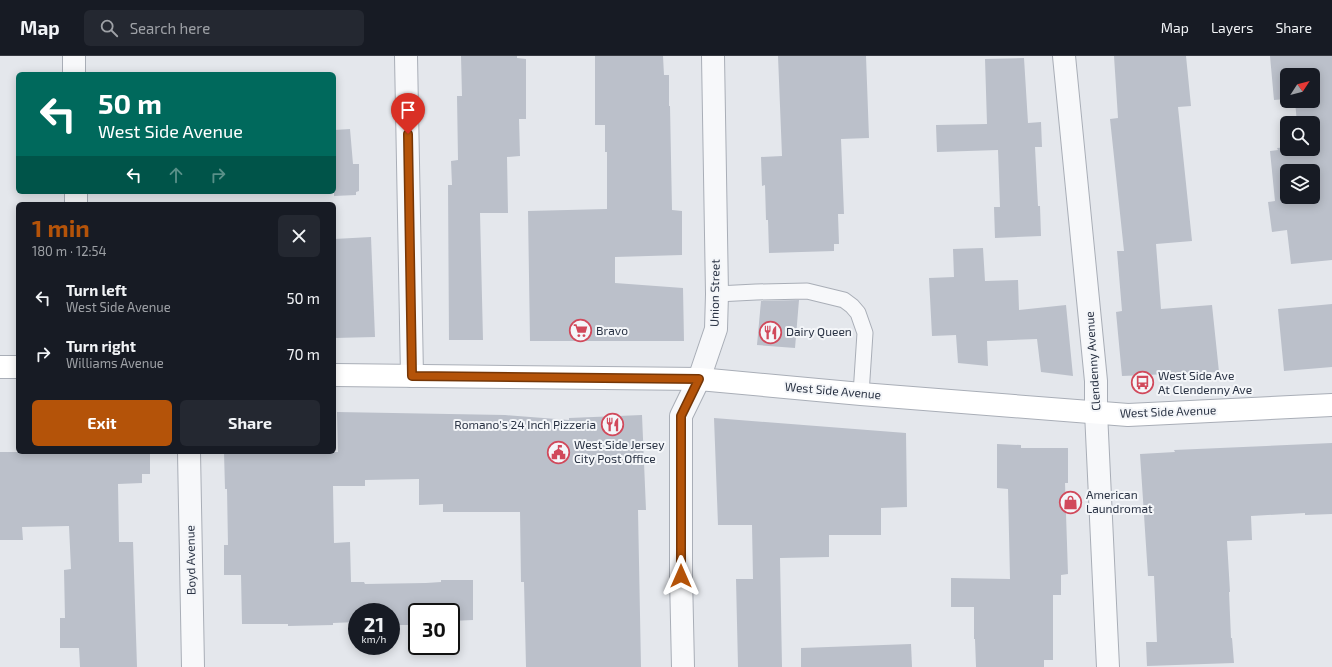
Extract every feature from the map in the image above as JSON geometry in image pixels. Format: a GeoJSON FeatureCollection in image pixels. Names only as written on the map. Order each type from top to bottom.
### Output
{"type":"FeatureCollection","features":[{"type":"Feature","properties":{"kind":"main road"},"geometry":{"type":"LineString","coordinates":[[0,367],[16,368]]}},
{"type":"Feature","properties":{"kind":"main road","name":"West Side Avenue"},"geometry":{"type":"LineString","coordinates":[[336,375],[699,379],[861,394],[1128,415],[1332,405]]}},
{"type":"Feature","properties":{"kind":"street"},"geometry":{"type":"LineString","coordinates":[[74,56],[74,72]]}},
{"type":"Feature","properties":{"kind":"street"},"geometry":{"type":"LineString","coordinates":[[406,56],[412,376]]}},
{"type":"Feature","properties":{"kind":"street","name":"Union Street"},"geometry":{"type":"LineString","coordinates":[[683,667],[681,576],[681,416],[699,379],[716,329],[717,294],[713,56]]}},
{"type":"Feature","properties":{"kind":"street","name":"Clendenny Avenue"},"geometry":{"type":"LineString","coordinates":[[1064,56],[1096,381],[1096,412],[1108,667]]}},
{"type":"Feature","properties":{"kind":"street","name":"Boyd Avenue"},"geometry":{"type":"LineString","coordinates":[[189,454],[193,667]]}},
{"type":"Feature","properties":{"kind":"lane"},"geometry":{"type":"LineString","coordinates":[[717,294],[807,291],[844,300],[852,306],[858,314],[865,333],[861,394]]}},
{"type":"Feature","properties":{"kind":"building"},"geometry":{"type":"Polygon","coordinates":[[[461,56],[517,56],[517,58],[526,59],[526,119],[519,119],[520,156],[507,157],[508,213],[480,213],[483,340],[449,340],[448,185],[452,185],[451,161],[458,160],[457,96],[462,96],[461,56]]]}},
{"type":"Feature","properties":{"kind":"building"},"geometry":{"type":"Polygon","coordinates":[[[595,56],[663,56],[664,75],[669,75],[672,210],[682,211],[682,255],[615,257],[615,283],[683,288],[684,341],[530,341],[528,211],[607,209],[607,152],[605,152],[605,125],[595,125],[595,56]]]}},
{"type":"Feature","properties":{"kind":"building"},"geometry":{"type":"Polygon","coordinates":[[[778,56],[866,56],[869,138],[841,139],[844,214],[838,214],[839,244],[834,244],[834,251],[769,253],[768,220],[766,220],[765,185],[762,186],[761,157],[782,156],[778,56]]]}},
{"type":"Feature","properties":{"kind":"building"},"geometry":{"type":"Polygon","coordinates":[[[1114,56],[1186,56],[1191,106],[1178,107],[1192,241],[1156,244],[1161,309],[1212,305],[1219,372],[1122,376],[1116,312],[1122,311],[1117,251],[1124,251],[1110,119],[1118,118],[1114,56]]]}},
{"type":"Feature","properties":{"kind":"building"},"geometry":{"type":"Polygon","coordinates":[[[1270,56],[1332,56],[1332,260],[1291,264],[1287,230],[1272,232],[1268,202],[1275,201],[1270,151],[1278,150],[1277,148],[1280,148],[1280,156],[1320,156],[1320,116],[1296,116],[1296,108],[1320,108],[1320,68],[1280,68],[1280,100],[1274,100],[1270,56]]]}},
{"type":"Feature","properties":{"kind":"building"},"geometry":{"type":"Polygon","coordinates":[[[1024,58],[1028,123],[1041,122],[1042,147],[1035,147],[1041,236],[995,238],[994,207],[1000,207],[998,150],[937,152],[936,125],[987,124],[985,59],[1024,58]]]}},
{"type":"Feature","properties":{"kind":"building"},"geometry":{"type":"Polygon","coordinates":[[[350,129],[353,164],[359,164],[359,191],[356,192],[356,195],[334,196],[334,194],[336,194],[336,130],[350,129]]]}},
{"type":"Feature","properties":{"kind":"building"},"geometry":{"type":"Polygon","coordinates":[[[371,237],[375,337],[336,338],[336,239],[371,237]]]}},
{"type":"Feature","properties":{"kind":"building"},"geometry":{"type":"Polygon","coordinates":[[[983,248],[985,281],[1018,280],[1019,310],[1066,305],[1073,376],[1041,372],[1037,339],[987,341],[988,366],[958,363],[956,335],[932,336],[929,278],[954,277],[953,249],[983,248]]]}},
{"type":"Feature","properties":{"kind":"building"},"geometry":{"type":"Polygon","coordinates":[[[799,300],[795,348],[757,345],[761,301],[799,300]]]}},
{"type":"Feature","properties":{"kind":"building"},"geometry":{"type":"Polygon","coordinates":[[[1332,304],[1332,367],[1284,371],[1278,309],[1332,304]]]}},
{"type":"Feature","properties":{"kind":"building"},"geometry":{"type":"Polygon","coordinates":[[[337,412],[505,415],[569,420],[569,418],[642,415],[646,510],[638,510],[641,667],[526,667],[524,582],[521,582],[520,512],[443,512],[443,504],[419,505],[419,479],[365,480],[365,486],[333,486],[334,543],[350,542],[351,582],[364,582],[365,584],[426,583],[441,582],[441,580],[473,580],[473,620],[460,621],[460,603],[408,603],[408,625],[400,625],[400,603],[348,603],[348,622],[333,623],[333,625],[288,626],[288,624],[242,624],[241,575],[224,575],[224,545],[228,545],[227,489],[225,489],[224,454],[336,454],[336,452],[338,452],[337,412]]]}},
{"type":"Feature","properties":{"kind":"building"},"geometry":{"type":"Polygon","coordinates":[[[714,418],[906,433],[907,507],[881,508],[881,535],[829,535],[829,557],[780,558],[782,667],[738,667],[736,579],[753,579],[752,525],[718,525],[714,418]]]}},
{"type":"Feature","properties":{"kind":"building"},"geometry":{"type":"Polygon","coordinates":[[[1332,443],[1332,514],[1305,515],[1305,513],[1251,516],[1252,540],[1227,541],[1231,638],[1234,663],[1147,666],[1146,642],[1157,642],[1154,576],[1148,576],[1140,454],[1175,452],[1174,450],[1332,443]]]}},
{"type":"Feature","properties":{"kind":"building"},"geometry":{"type":"Polygon","coordinates":[[[997,444],[1021,445],[1021,448],[1068,448],[1068,483],[1065,483],[1068,574],[1061,575],[1061,595],[1053,595],[1053,660],[1044,660],[1044,667],[976,667],[974,607],[951,607],[951,578],[1010,579],[1008,489],[997,488],[997,444]]]}},
{"type":"Feature","properties":{"kind":"building"},"geometry":{"type":"Polygon","coordinates":[[[0,452],[16,452],[16,454],[150,454],[150,474],[142,474],[142,483],[118,484],[119,542],[133,542],[137,667],[80,667],[79,648],[60,648],[60,618],[65,618],[64,570],[71,569],[69,526],[22,527],[23,540],[0,540],[0,452]]]}},
{"type":"Feature","properties":{"kind":"building"},"geometry":{"type":"Polygon","coordinates":[[[911,644],[912,667],[801,667],[801,648],[911,644]]]}},
{"type":"Feature","properties":{"kind":"place","name":"Bravo"},"geometry":{"type":"Point","coordinates":[580,331]}},
{"type":"Feature","properties":{"kind":"place","name":"Dairy Queen"},"geometry":{"type":"Point","coordinates":[771,332]}},
{"type":"Feature","properties":{"kind":"place","name":"West Side Ave At Clendenny Ave"},"geometry":{"type":"Point","coordinates":[1142,383]}},
{"type":"Feature","properties":{"kind":"place","name":"Romano's 24 Inch Pizzeria"},"geometry":{"type":"Point","coordinates":[612,425]}},
{"type":"Feature","properties":{"kind":"place","name":"West Side Jersey City Post Office"},"geometry":{"type":"Point","coordinates":[559,452]}},
{"type":"Feature","properties":{"kind":"place","name":"American Laundromat"},"geometry":{"type":"Point","coordinates":[1071,502]}},
{"type":"Feature","properties":{"kind":"route"},"geometry":{"type":"LineString","coordinates":[[408,134],[412,376],[699,379],[681,416],[681,576]]}}]}
